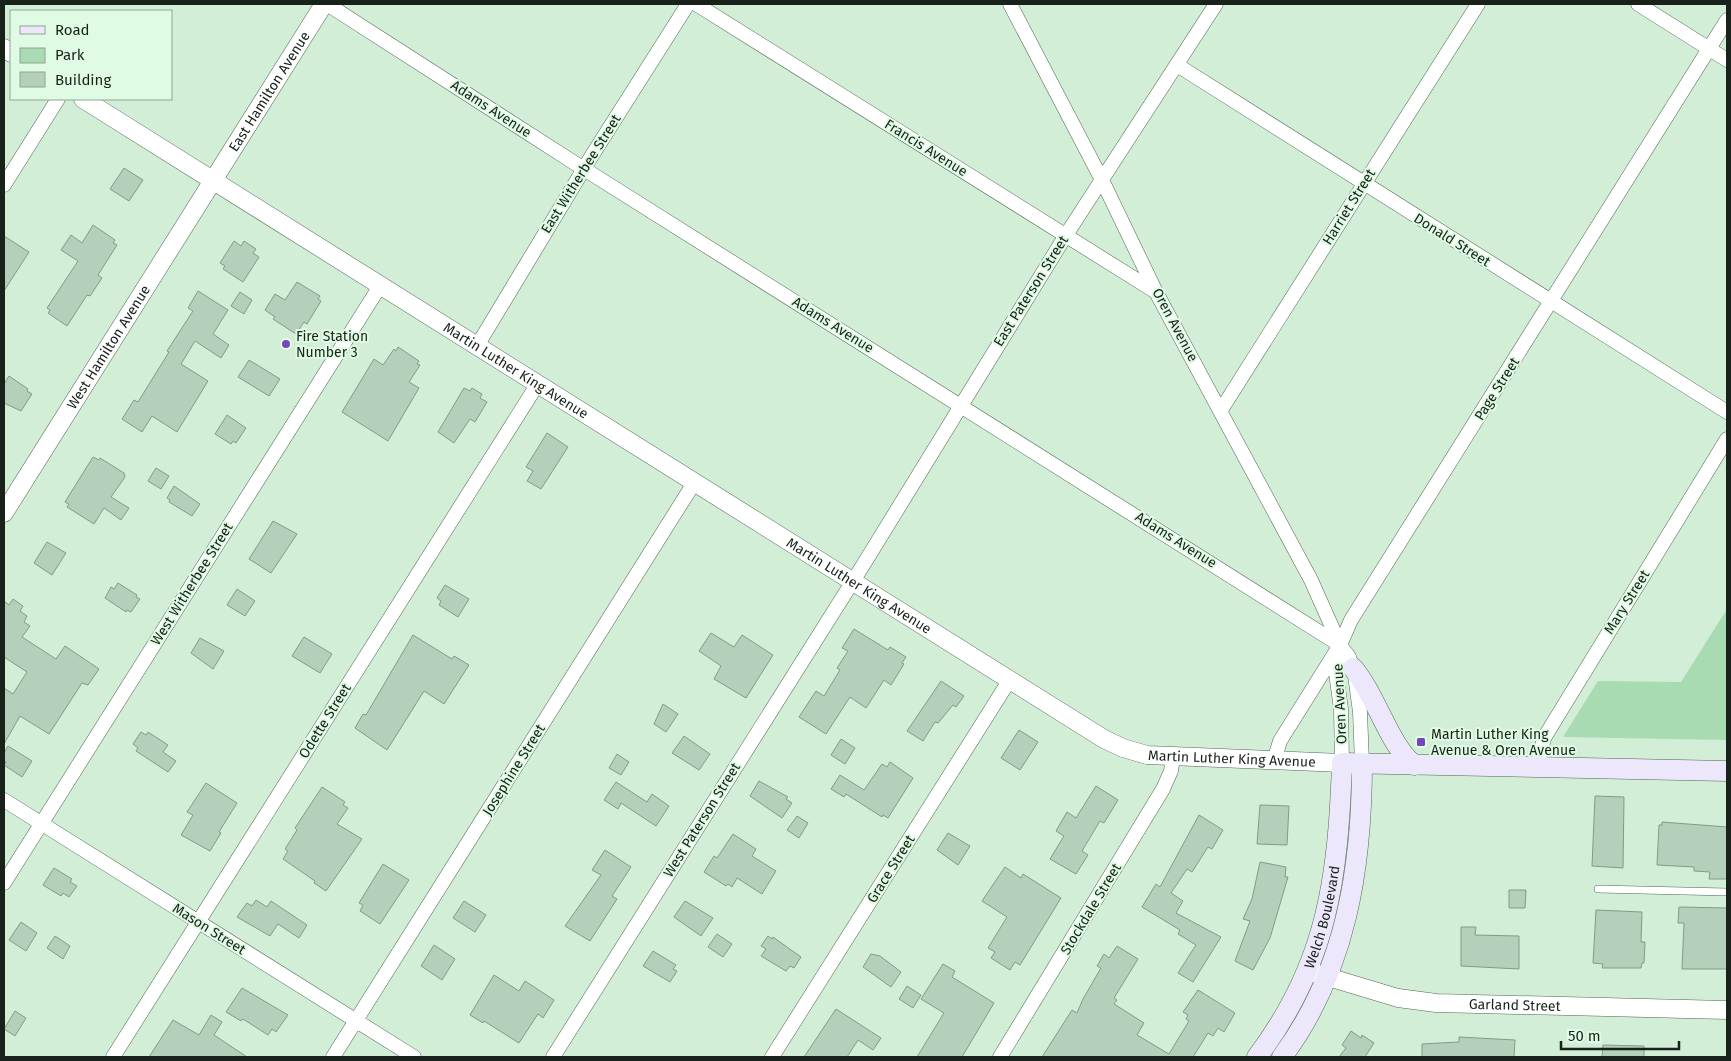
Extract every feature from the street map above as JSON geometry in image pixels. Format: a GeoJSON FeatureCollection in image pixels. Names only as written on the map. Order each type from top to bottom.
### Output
{"type":"FeatureCollection","features":[{"type":"Feature","properties":{"kind":"main road"},"geometry":{"type":"LineString","coordinates":[[1353,668],[1369,689],[1401,751],[1414,765]]}},
{"type":"Feature","properties":{"kind":"main road","name":"Martin Luther King Avenue"},"geometry":{"type":"LineString","coordinates":[[1352,763],[1727,771]]}},
{"type":"Feature","properties":{"kind":"main road","name":"Welch Boulevard"},"geometry":{"type":"LineString","coordinates":[[1257,1057],[1281,1024],[1308,971],[1328,911],[1352,763]]}},
{"type":"Feature","properties":{"kind":"main road","name":"Welch Boulevard"},"geometry":{"type":"LineString","coordinates":[[1282,1057],[1305,1023],[1328,978],[1342,936],[1356,876],[1359,843],[1352,763]]}},
{"type":"Feature","properties":{"kind":"street","name":"Adams Avenue"},"geometry":{"type":"LineString","coordinates":[[326,4],[1340,645]]}},
{"type":"Feature","properties":{"kind":"street","name":"East Hamilton Avenue"},"geometry":{"type":"LineString","coordinates":[[213,181],[326,4]]}},
{"type":"Feature","properties":{"kind":"street","name":"East Witherbee Street"},"geometry":{"type":"LineString","coordinates":[[477,346],[584,168],[688,4]]}},
{"type":"Feature","properties":{"kind":"street","name":"Francis Avenue"},"geometry":{"type":"LineString","coordinates":[[696,4],[1156,292]]}},
{"type":"Feature","properties":{"kind":"street","name":"Oren Avenue"},"geometry":{"type":"LineString","coordinates":[[1010,4],[1102,180],[1156,292],[1311,580],[1340,645],[1349,657],[1353,668],[1360,712],[1352,763]]}},
{"type":"Feature","properties":{"kind":"street","name":"East Paterson Street"},"geometry":{"type":"LineString","coordinates":[[852,582],[1066,235],[1216,4]]}},
{"type":"Feature","properties":{"kind":"street","name":"Harriet Street"},"geometry":{"type":"LineString","coordinates":[[1221,410],[1478,4]]}},
{"type":"Feature","properties":{"kind":"street"},"geometry":{"type":"LineString","coordinates":[[1638,4],[1727,60]]}},
{"type":"Feature","properties":{"kind":"street","name":"Page Street"},"geometry":{"type":"LineString","coordinates":[[1274,761],[1280,741],[1340,645],[1352,620],[1727,20]]}},
{"type":"Feature","properties":{"kind":"street","name":"Donald Street"},"geometry":{"type":"LineString","coordinates":[[1177,65],[1727,412]]}},
{"type":"Feature","properties":{"kind":"street"},"geometry":{"type":"LineString","coordinates":[[4,185],[57,100]]}},
{"type":"Feature","properties":{"kind":"street","name":"Martin Luther King Avenue"},"geometry":{"type":"LineString","coordinates":[[85,100],[1081,727],[1114,744],[1139,753],[1173,757],[1352,763]]}},
{"type":"Feature","properties":{"kind":"street","name":"West Hamilton Avenue"},"geometry":{"type":"LineString","coordinates":[[4,513],[213,181]]}},
{"type":"Feature","properties":{"kind":"street","name":"West Witherbee Street"},"geometry":{"type":"LineString","coordinates":[[4,882],[380,286]]}},
{"type":"Feature","properties":{"kind":"street","name":"Odette Street"},"geometry":{"type":"LineString","coordinates":[[113,1057],[537,385]]}},
{"type":"Feature","properties":{"kind":"street","name":"Mary Street"},"geometry":{"type":"LineString","coordinates":[[1537,768],[1544,738],[1727,439]]}},
{"type":"Feature","properties":{"kind":"street","name":"Josephine Street"},"geometry":{"type":"LineString","coordinates":[[333,1057],[694,483]]}},
{"type":"Feature","properties":{"kind":"street","name":"West Paterson Street"},"geometry":{"type":"LineString","coordinates":[[552,1057],[852,582]]}},
{"type":"Feature","properties":{"kind":"street","name":"Oren Avenue"},"geometry":{"type":"LineString","coordinates":[[1340,645],[1336,667],[1342,723],[1352,763]]}},
{"type":"Feature","properties":{"kind":"street","name":"Grace Street"},"geometry":{"type":"LineString","coordinates":[[772,1057],[1009,681]]}},
{"type":"Feature","properties":{"kind":"street","name":"Stockdale Street"},"geometry":{"type":"LineString","coordinates":[[1000,1057],[1163,789],[1171,771],[1173,757]]}},
{"type":"Feature","properties":{"kind":"street","name":"Mason Street"},"geometry":{"type":"LineString","coordinates":[[4,800],[414,1057]]}},
{"type":"Feature","properties":{"kind":"street","name":"Garland Street"},"geometry":{"type":"LineString","coordinates":[[1308,971],[1398,998],[1436,1003],[1727,1010]]}},
{"type":"Feature","properties":{"kind":"lane"},"geometry":{"type":"LineString","coordinates":[[1598,889],[1727,892]]}},
{"type":"Feature","properties":{"kind":"green space"},"geometry":{"type":"Polygon","coordinates":[[[1727,609],[1727,740],[1563,737],[1598,681],[1681,682],[1727,609]]]}},
{"type":"Feature","properties":{"kind":"building"},"geometry":{"type":"Polygon","coordinates":[[[124,168],[143,180],[129,201],[110,189],[124,168]]]}},
{"type":"Feature","properties":{"kind":"building"},"geometry":{"type":"Polygon","coordinates":[[[93,225],[115,240],[113,243],[117,245],[98,275],[102,278],[90,296],[87,295],[67,326],[48,313],[50,310],[47,308],[78,261],[61,250],[71,235],[82,243],[93,225]]]}},
{"type":"Feature","properties":{"kind":"building"},"geometry":{"type":"Polygon","coordinates":[[[4,236],[29,252],[4,291],[4,236]]]}},
{"type":"Feature","properties":{"kind":"building"},"geometry":{"type":"Polygon","coordinates":[[[234,241],[241,246],[244,241],[256,249],[253,253],[259,257],[243,282],[223,269],[225,266],[220,263],[234,241]]]}},
{"type":"Feature","properties":{"kind":"building"},"geometry":{"type":"Polygon","coordinates":[[[297,282],[320,296],[318,299],[321,301],[307,324],[304,322],[296,334],[273,319],[275,317],[265,310],[275,294],[285,300],[297,282]]]}},
{"type":"Feature","properties":{"kind":"building"},"geometry":{"type":"Polygon","coordinates":[[[198,291],[228,310],[213,334],[229,345],[221,358],[195,341],[181,364],[208,381],[177,432],[152,416],[142,432],[122,419],[134,400],[138,402],[169,352],[167,351],[193,311],[188,308],[198,291]]]}},
{"type":"Feature","properties":{"kind":"building"},"geometry":{"type":"Polygon","coordinates":[[[240,292],[252,300],[244,314],[231,306],[240,292]]]}},
{"type":"Feature","properties":{"kind":"building"},"geometry":{"type":"Polygon","coordinates":[[[398,347],[419,361],[417,364],[420,365],[409,382],[419,388],[388,441],[342,412],[374,359],[383,365],[394,349],[396,351],[398,347]]]}},
{"type":"Feature","properties":{"kind":"building"},"geometry":{"type":"Polygon","coordinates":[[[249,360],[280,379],[269,396],[238,377],[249,360]]]}},
{"type":"Feature","properties":{"kind":"building"},"geometry":{"type":"Polygon","coordinates":[[[9,376],[32,394],[21,411],[4,403],[4,384],[9,376]]]}},
{"type":"Feature","properties":{"kind":"building"},"geometry":{"type":"Polygon","coordinates":[[[464,388],[470,391],[472,388],[482,394],[480,398],[487,402],[475,422],[470,419],[454,443],[438,432],[464,388]]]}},
{"type":"Feature","properties":{"kind":"building"},"geometry":{"type":"Polygon","coordinates":[[[227,415],[246,428],[236,443],[233,441],[231,444],[215,434],[227,415]]]}},
{"type":"Feature","properties":{"kind":"building"},"geometry":{"type":"Polygon","coordinates":[[[547,433],[568,447],[541,489],[527,481],[533,471],[526,467],[547,433]]]}},
{"type":"Feature","properties":{"kind":"building"},"geometry":{"type":"Polygon","coordinates":[[[93,457],[99,460],[100,458],[124,473],[125,477],[111,497],[129,508],[121,520],[104,508],[94,524],[67,507],[69,504],[65,502],[93,457]]]}},
{"type":"Feature","properties":{"kind":"building"},"geometry":{"type":"Polygon","coordinates":[[[156,468],[169,476],[161,489],[148,481],[156,468]]]}},
{"type":"Feature","properties":{"kind":"building"},"geometry":{"type":"Polygon","coordinates":[[[174,486],[200,504],[192,516],[169,502],[170,500],[167,498],[174,486]]]}},
{"type":"Feature","properties":{"kind":"building"},"geometry":{"type":"Polygon","coordinates":[[[273,521],[297,534],[271,573],[249,559],[273,521]]]}},
{"type":"Feature","properties":{"kind":"building"},"geometry":{"type":"Polygon","coordinates":[[[47,542],[66,553],[52,575],[34,563],[47,542]]]}},
{"type":"Feature","properties":{"kind":"building"},"geometry":{"type":"Polygon","coordinates":[[[118,583],[140,599],[131,612],[127,610],[126,612],[105,598],[111,587],[114,589],[118,583]]]}},
{"type":"Feature","properties":{"kind":"building"},"geometry":{"type":"Polygon","coordinates":[[[445,585],[469,599],[458,617],[439,605],[441,601],[437,598],[445,585]]]}},
{"type":"Feature","properties":{"kind":"building"},"geometry":{"type":"Polygon","coordinates":[[[237,589],[255,601],[245,616],[227,605],[237,589]]]}},
{"type":"Feature","properties":{"kind":"building"},"geometry":{"type":"Polygon","coordinates":[[[13,599],[23,606],[20,611],[27,616],[24,622],[30,626],[22,637],[56,659],[65,646],[99,669],[88,685],[82,683],[49,734],[20,716],[4,744],[4,688],[13,694],[27,672],[4,657],[4,601],[9,605],[13,599]]]}},
{"type":"Feature","properties":{"kind":"building"},"geometry":{"type":"Polygon","coordinates":[[[854,629],[888,650],[890,647],[906,657],[902,663],[904,664],[891,685],[884,680],[866,708],[850,697],[826,734],[799,717],[816,691],[824,696],[840,670],[837,668],[848,651],[842,648],[854,629]]]}},
{"type":"Feature","properties":{"kind":"building"},"geometry":{"type":"Polygon","coordinates":[[[711,633],[734,647],[742,635],[773,655],[746,698],[714,679],[721,666],[699,651],[711,633]]]}},
{"type":"Feature","properties":{"kind":"building"},"geometry":{"type":"Polygon","coordinates":[[[413,635],[452,659],[454,656],[469,665],[444,704],[424,691],[387,750],[355,728],[363,714],[366,715],[413,635]]]}},
{"type":"Feature","properties":{"kind":"building"},"geometry":{"type":"Polygon","coordinates":[[[304,637],[332,654],[320,673],[292,656],[304,637]]]}},
{"type":"Feature","properties":{"kind":"building"},"geometry":{"type":"Polygon","coordinates":[[[200,638],[224,651],[213,669],[191,653],[200,638]]]}},
{"type":"Feature","properties":{"kind":"building"},"geometry":{"type":"Polygon","coordinates":[[[941,681],[964,696],[956,707],[953,705],[938,723],[935,722],[923,741],[907,731],[941,681]]]}},
{"type":"Feature","properties":{"kind":"building"},"geometry":{"type":"Polygon","coordinates":[[[663,704],[678,714],[666,732],[654,724],[663,704]]]}},
{"type":"Feature","properties":{"kind":"building"},"geometry":{"type":"Polygon","coordinates":[[[1019,730],[1038,742],[1020,770],[1001,758],[1019,730]]]}},
{"type":"Feature","properties":{"kind":"building"},"geometry":{"type":"Polygon","coordinates":[[[141,732],[146,735],[148,732],[168,745],[163,752],[176,761],[168,772],[136,751],[138,748],[133,744],[141,732]]]}},
{"type":"Feature","properties":{"kind":"building"},"geometry":{"type":"Polygon","coordinates":[[[684,736],[710,754],[699,770],[672,753],[684,736]]]}},
{"type":"Feature","properties":{"kind":"building"},"geometry":{"type":"Polygon","coordinates":[[[841,739],[855,748],[845,764],[831,755],[841,739]]]}},
{"type":"Feature","properties":{"kind":"building"},"geometry":{"type":"Polygon","coordinates":[[[8,746],[32,761],[22,777],[4,765],[6,762],[4,761],[4,753],[8,746]]]}},
{"type":"Feature","properties":{"kind":"building"},"geometry":{"type":"Polygon","coordinates":[[[617,754],[629,762],[621,775],[609,768],[617,754]]]}},
{"type":"Feature","properties":{"kind":"building"},"geometry":{"type":"Polygon","coordinates":[[[890,762],[913,778],[888,818],[883,815],[882,817],[846,794],[844,797],[831,789],[840,775],[864,790],[882,764],[887,767],[890,762]]]}},
{"type":"Feature","properties":{"kind":"building"},"geometry":{"type":"Polygon","coordinates":[[[759,781],[788,797],[786,799],[792,803],[782,818],[750,796],[759,781]]]}},
{"type":"Feature","properties":{"kind":"building"},"geometry":{"type":"Polygon","coordinates":[[[616,782],[647,802],[652,794],[669,806],[656,826],[621,803],[618,809],[604,800],[616,782]]]}},
{"type":"Feature","properties":{"kind":"building"},"geometry":{"type":"Polygon","coordinates":[[[206,783],[237,803],[210,851],[181,835],[193,815],[187,812],[206,783]]]}},
{"type":"Feature","properties":{"kind":"building"},"geometry":{"type":"Polygon","coordinates":[[[1096,786],[1118,800],[1104,823],[1100,821],[1082,851],[1088,855],[1076,874],[1050,859],[1064,836],[1056,831],[1067,812],[1076,818],[1096,786]]]}},
{"type":"Feature","properties":{"kind":"building"},"geometry":{"type":"Polygon","coordinates":[[[322,787],[345,802],[343,805],[348,808],[337,824],[362,839],[326,891],[283,859],[288,851],[285,849],[297,830],[295,828],[322,787]]]}},
{"type":"Feature","properties":{"kind":"building"},"geometry":{"type":"Polygon","coordinates":[[[1595,796],[1624,797],[1623,868],[1592,866],[1595,796]]]}},
{"type":"Feature","properties":{"kind":"building"},"geometry":{"type":"Polygon","coordinates":[[[1260,805],[1289,806],[1287,845],[1257,844],[1260,805]]]}},
{"type":"Feature","properties":{"kind":"building"},"geometry":{"type":"Polygon","coordinates":[[[1199,815],[1223,830],[1212,849],[1208,847],[1192,872],[1187,869],[1171,893],[1183,901],[1176,913],[1221,937],[1193,982],[1178,973],[1196,945],[1178,934],[1180,930],[1142,907],[1156,884],[1160,887],[1199,815]]]}},
{"type":"Feature","properties":{"kind":"building"},"geometry":{"type":"Polygon","coordinates":[[[797,816],[808,823],[799,838],[787,830],[797,816]]]}},
{"type":"Feature","properties":{"kind":"building"},"geometry":{"type":"Polygon","coordinates":[[[1662,822],[1727,827],[1727,879],[1709,879],[1710,872],[1694,871],[1694,867],[1657,865],[1659,825],[1662,825],[1662,822]]]}},
{"type":"Feature","properties":{"kind":"building"},"geometry":{"type":"Polygon","coordinates":[[[948,833],[970,846],[958,865],[937,850],[948,833]]]}},
{"type":"Feature","properties":{"kind":"building"},"geometry":{"type":"Polygon","coordinates":[[[733,834],[756,849],[752,856],[776,871],[762,894],[737,878],[732,887],[728,884],[726,886],[704,872],[714,856],[717,858],[733,834]]]}},
{"type":"Feature","properties":{"kind":"building"},"geometry":{"type":"Polygon","coordinates":[[[605,850],[631,867],[612,896],[617,899],[590,941],[565,926],[601,875],[592,870],[605,850]]]}},
{"type":"Feature","properties":{"kind":"building"},"geometry":{"type":"Polygon","coordinates":[[[1260,862],[1286,867],[1285,877],[1288,877],[1270,938],[1253,970],[1235,961],[1250,921],[1243,919],[1252,899],[1260,862]]]}},
{"type":"Feature","properties":{"kind":"building"},"geometry":{"type":"Polygon","coordinates":[[[383,864],[409,880],[380,924],[360,911],[363,905],[359,903],[383,864]]]}},
{"type":"Feature","properties":{"kind":"building"},"geometry":{"type":"Polygon","coordinates":[[[1005,867],[1021,878],[1023,874],[1061,898],[1020,965],[1015,962],[1010,970],[991,958],[995,952],[988,948],[1007,917],[982,901],[1005,867]]]}},
{"type":"Feature","properties":{"kind":"building"},"geometry":{"type":"Polygon","coordinates":[[[54,868],[72,879],[70,882],[77,886],[69,897],[63,893],[61,896],[43,885],[54,868]]]}},
{"type":"Feature","properties":{"kind":"building"},"geometry":{"type":"Polygon","coordinates":[[[1509,890],[1526,890],[1525,908],[1509,908],[1509,890]]]}},
{"type":"Feature","properties":{"kind":"building"},"geometry":{"type":"Polygon","coordinates":[[[256,900],[267,907],[271,901],[307,925],[299,938],[278,924],[270,936],[237,917],[247,903],[252,906],[256,900]]]}},
{"type":"Feature","properties":{"kind":"building"},"geometry":{"type":"Polygon","coordinates":[[[464,901],[486,915],[475,932],[453,918],[464,901]]]}},
{"type":"Feature","properties":{"kind":"building"},"geometry":{"type":"Polygon","coordinates":[[[685,901],[713,918],[701,936],[674,917],[685,901]]]}},
{"type":"Feature","properties":{"kind":"building"},"geometry":{"type":"Polygon","coordinates":[[[1679,907],[1727,908],[1727,969],[1682,969],[1684,923],[1678,923],[1679,907]]]}},
{"type":"Feature","properties":{"kind":"building"},"geometry":{"type":"Polygon","coordinates":[[[1596,910],[1642,912],[1641,942],[1645,942],[1644,963],[1642,963],[1641,968],[1602,968],[1603,964],[1593,963],[1596,910]]]}},
{"type":"Feature","properties":{"kind":"building"},"geometry":{"type":"Polygon","coordinates":[[[21,922],[37,933],[26,951],[9,940],[21,922]]]}},
{"type":"Feature","properties":{"kind":"building"},"geometry":{"type":"Polygon","coordinates":[[[1461,927],[1476,927],[1475,935],[1519,936],[1519,969],[1461,966],[1461,927]]]}},
{"type":"Feature","properties":{"kind":"building"},"geometry":{"type":"Polygon","coordinates":[[[717,934],[732,944],[723,957],[708,947],[717,934]]]}},
{"type":"Feature","properties":{"kind":"building"},"geometry":{"type":"Polygon","coordinates":[[[55,936],[70,946],[63,959],[47,948],[55,936]]]}},
{"type":"Feature","properties":{"kind":"building"},"geometry":{"type":"Polygon","coordinates":[[[768,936],[772,939],[773,937],[801,957],[794,968],[790,966],[786,971],[761,956],[766,949],[761,946],[768,936]]]}},
{"type":"Feature","properties":{"kind":"building"},"geometry":{"type":"Polygon","coordinates":[[[434,945],[455,959],[442,980],[421,966],[434,945]]]}},
{"type":"Feature","properties":{"kind":"building"},"geometry":{"type":"Polygon","coordinates":[[[1117,946],[1138,959],[1114,998],[1117,1000],[1114,1004],[1144,1023],[1137,1035],[1169,1054],[1189,1021],[1186,1019],[1188,1015],[1183,1012],[1198,990],[1235,1013],[1224,1032],[1218,1028],[1213,1036],[1208,1033],[1193,1057],[1042,1057],[1072,1010],[1077,1013],[1101,968],[1097,966],[1104,954],[1109,958],[1117,946]]]}},
{"type":"Feature","properties":{"kind":"building"},"geometry":{"type":"Polygon","coordinates":[[[653,951],[676,965],[673,969],[677,971],[670,982],[643,966],[653,951]]]}},
{"type":"Feature","properties":{"kind":"building"},"geometry":{"type":"Polygon","coordinates":[[[871,954],[880,956],[901,972],[891,987],[863,967],[871,954]]]}},
{"type":"Feature","properties":{"kind":"building"},"geometry":{"type":"Polygon","coordinates":[[[943,964],[955,971],[952,977],[994,1003],[962,1057],[917,1057],[944,1013],[921,999],[943,964]]]}},
{"type":"Feature","properties":{"kind":"building"},"geometry":{"type":"Polygon","coordinates":[[[494,975],[519,991],[525,981],[554,1000],[543,1018],[538,1014],[519,1043],[484,1021],[483,1023],[470,1015],[494,975]]]}},
{"type":"Feature","properties":{"kind":"building"},"geometry":{"type":"Polygon","coordinates":[[[907,986],[921,995],[913,1008],[899,999],[907,986]]]}},
{"type":"Feature","properties":{"kind":"building"},"geometry":{"type":"Polygon","coordinates":[[[242,988],[288,1015],[276,1032],[272,1029],[268,1035],[243,1019],[241,1021],[226,1012],[242,988]]]}},
{"type":"Feature","properties":{"kind":"building"},"geometry":{"type":"Polygon","coordinates":[[[836,1009],[881,1038],[873,1050],[858,1040],[847,1057],[804,1057],[836,1009]]]}},
{"type":"Feature","properties":{"kind":"building"},"geometry":{"type":"Polygon","coordinates":[[[15,1011],[26,1018],[15,1036],[4,1029],[15,1011]]]}},
{"type":"Feature","properties":{"kind":"building"},"geometry":{"type":"Polygon","coordinates":[[[211,1015],[222,1022],[214,1035],[247,1057],[149,1057],[173,1020],[199,1035],[211,1015]]]}},
{"type":"Feature","properties":{"kind":"building"},"geometry":{"type":"Polygon","coordinates":[[[1351,1031],[1361,1038],[1362,1035],[1374,1043],[1365,1057],[1339,1057],[1346,1048],[1342,1045],[1351,1031]]]}},
{"type":"Feature","properties":{"kind":"building"},"geometry":{"type":"Polygon","coordinates":[[[1459,1037],[1515,1040],[1514,1057],[1422,1057],[1422,1044],[1459,1042],[1459,1037]]]}},
{"type":"Feature","properties":{"kind":"building"},"geometry":{"type":"Polygon","coordinates":[[[1603,1045],[1644,1046],[1644,1057],[1602,1057],[1603,1045]]]}},
{"type":"Feature","properties":{"kind":"place","name":"Fire Station Number 3"},"geometry":{"type":"Point","coordinates":[286,344]}},
{"type":"Feature","properties":{"kind":"place","name":"Martin Luther King Avenue & Oren Avenue"},"geometry":{"type":"Point","coordinates":[1421,742]}}]}
